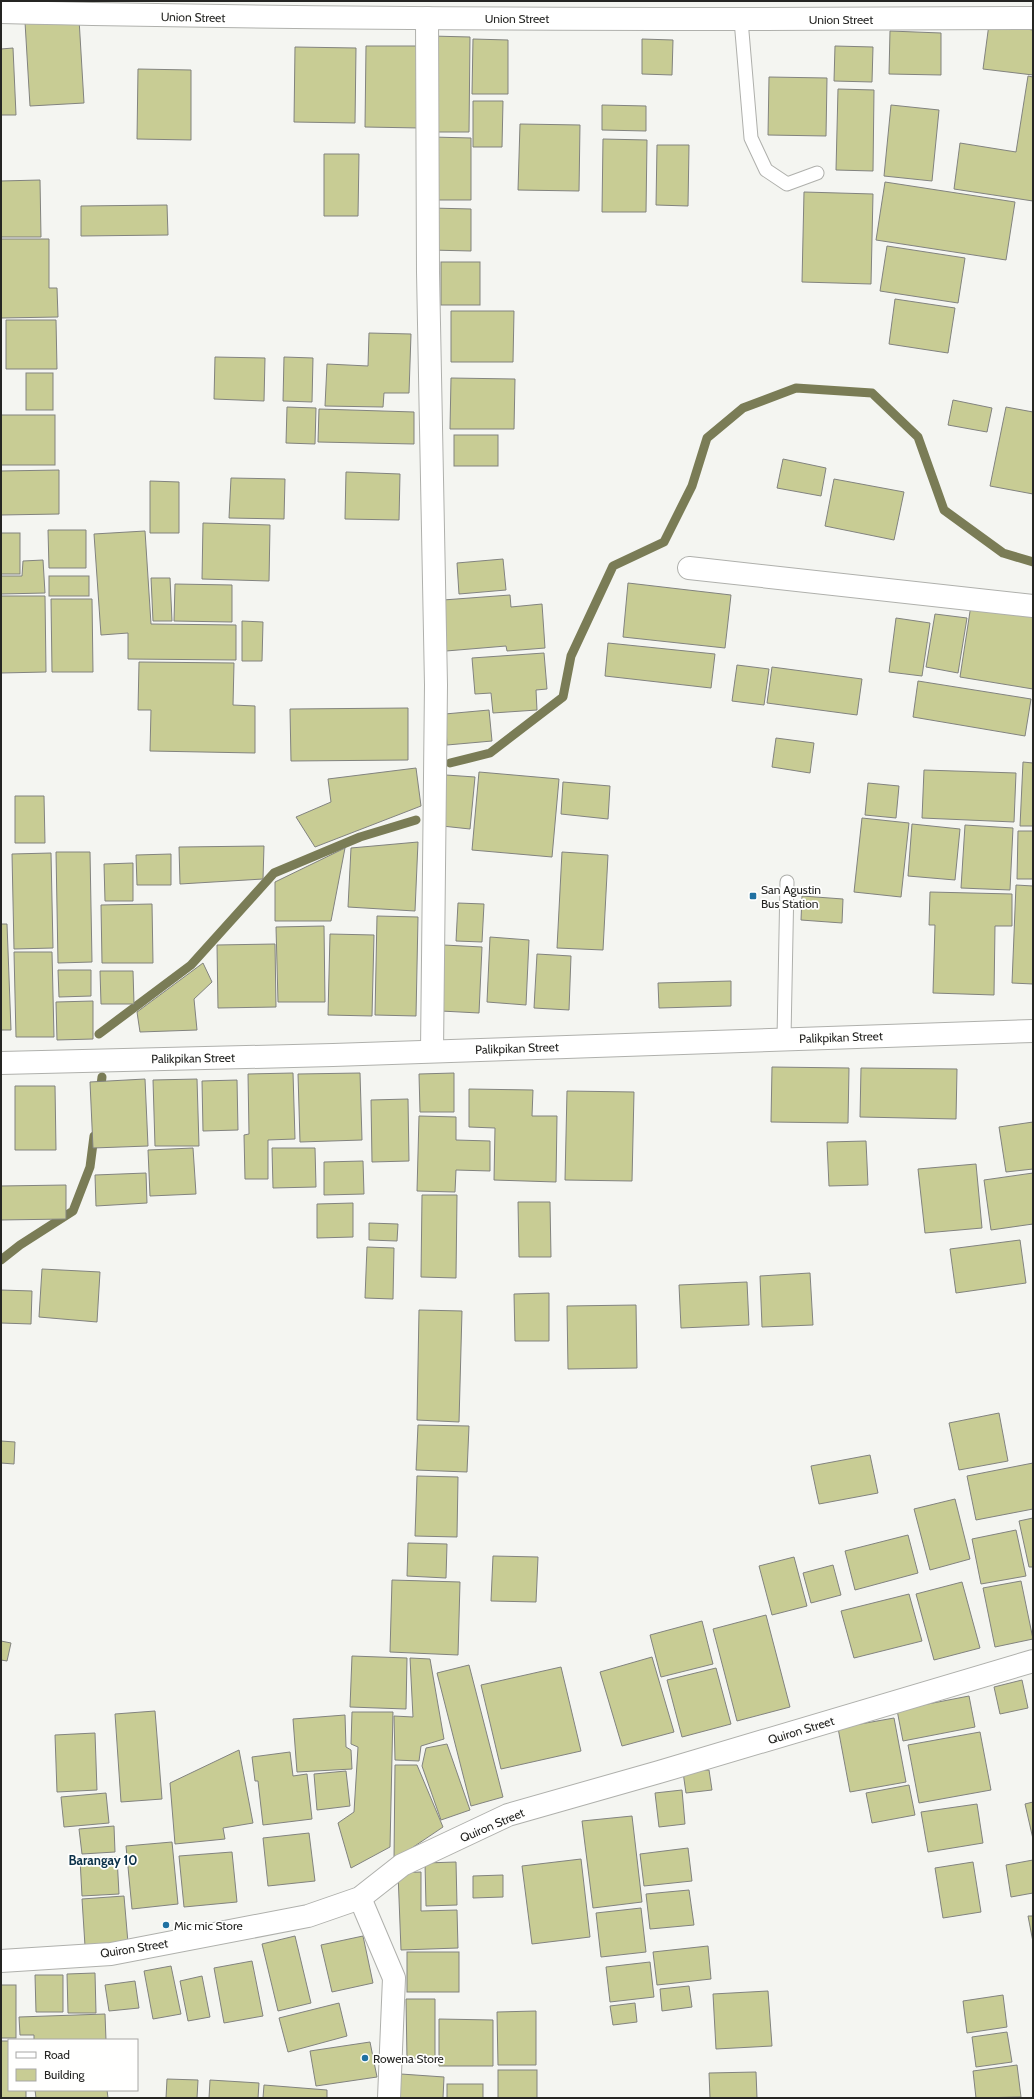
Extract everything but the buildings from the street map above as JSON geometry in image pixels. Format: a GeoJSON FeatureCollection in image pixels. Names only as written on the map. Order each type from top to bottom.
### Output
{"type":"FeatureCollection","features":[{"type":"Feature","properties":{"kind":"street","name":"Union Street"},"geometry":{"type":"LineString","coordinates":[[1,12],[250,18],[741,20],[1033,18]]}},
{"type":"Feature","properties":{"kind":"street"},"geometry":{"type":"LineString","coordinates":[[427,18],[428,272],[436,685],[432,1051]]}},
{"type":"Feature","properties":{"kind":"street"},"geometry":{"type":"LineString","coordinates":[[689,568],[1033,606]]}},
{"type":"Feature","properties":{"kind":"street","name":"Palikpikan Street"},"geometry":{"type":"LineString","coordinates":[[1,1063],[432,1051],[784,1038],[1033,1031]]}},
{"type":"Feature","properties":{"kind":"street","name":"Quiron Street"},"geometry":{"type":"LineString","coordinates":[[1,1960],[111,1954],[308,1916],[360,1898],[402,1865],[508,1815],[1033,1661]]}},
{"type":"Feature","properties":{"kind":"street"},"geometry":{"type":"LineString","coordinates":[[360,1898],[394,1978],[389,2098]]}},
{"type":"Feature","properties":{"kind":"lane"},"geometry":{"type":"LineString","coordinates":[[741,20],[750,138],[766,170],[787,184],[817,173]]}},
{"type":"Feature","properties":{"kind":"lane"},"geometry":{"type":"LineString","coordinates":[[784,1038],[787,882]]}},
{"type":"Feature","properties":{"kind":"waterway"},"geometry":{"type":"LineString","coordinates":[[450,763],[490,753],[563,697],[571,656],[613,566],[664,542],[692,486],[707,438],[743,408],[796,388],[872,393],[918,437],[944,510],[1003,553],[1033,562]]}},
{"type":"Feature","properties":{"kind":"waterway"},"geometry":{"type":"LineString","coordinates":[[99,1034],[191,965],[274,873],[360,837],[416,820]]}},
{"type":"Feature","properties":{"kind":"waterway"},"geometry":{"type":"LineString","coordinates":[[100,1093],[102,1077]]}},
{"type":"Feature","properties":{"kind":"waterway"},"geometry":{"type":"LineString","coordinates":[[1,1260],[20,1245],[73,1211],[90,1167],[94,1136]]}},
{"type":"Feature","properties":{"kind":"place","name":"San Agustin Bus Station"},"geometry":{"type":"Point","coordinates":[753,896]}},
{"type":"Feature","properties":{"kind":"place","name":"Mic mic Store"},"geometry":{"type":"Point","coordinates":[166,1925]}},
{"type":"Feature","properties":{"kind":"place","name":"Rowena Store"},"geometry":{"type":"Point","coordinates":[365,2058]}},
{"type":"Feature","properties":{"kind":"district","name":"Barangay 10"},"geometry":{"type":"Point","coordinates":[103,1860]}}]}
